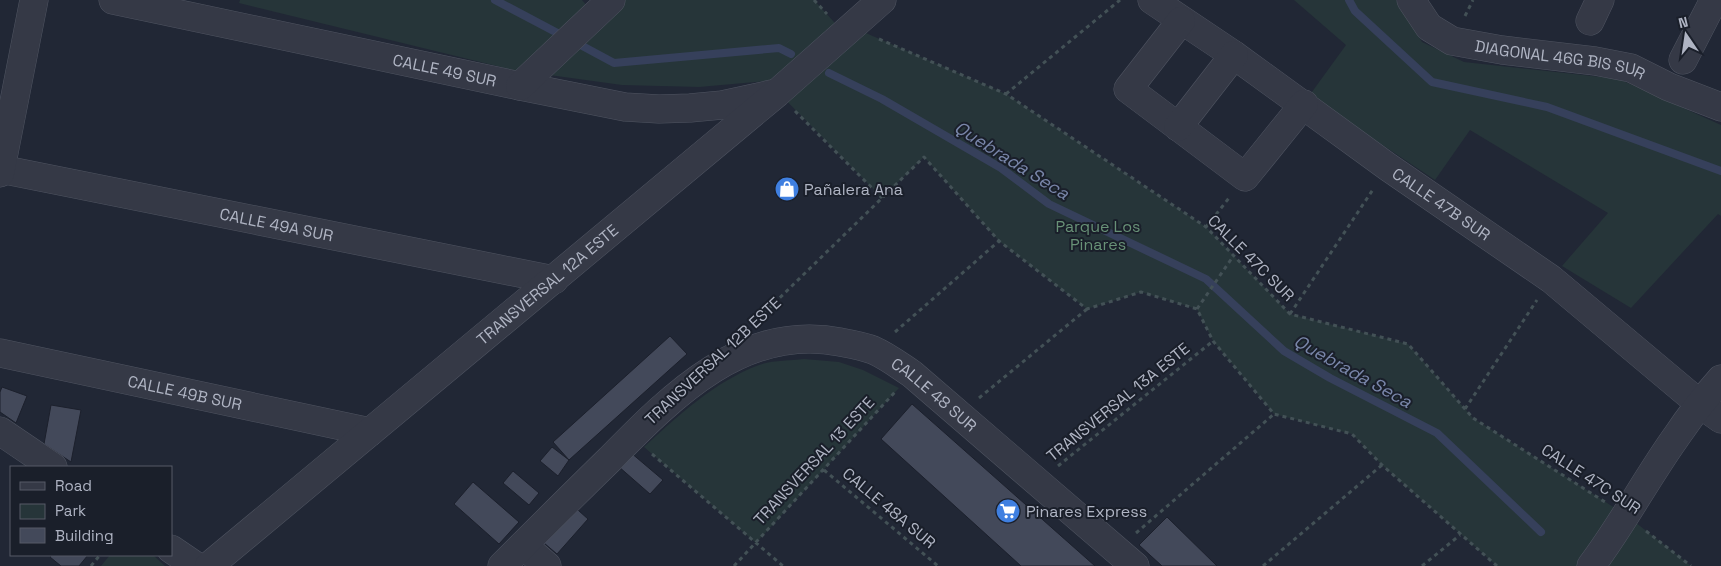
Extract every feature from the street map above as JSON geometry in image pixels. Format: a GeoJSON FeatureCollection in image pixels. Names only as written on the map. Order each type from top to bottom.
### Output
{"type":"FeatureCollection","features":[{"type":"Feature","properties":{"kind":"street"},"geometry":{"type":"LineString","coordinates":[[0,170],[34,0]]}},
{"type":"Feature","properties":{"kind":"street","name":"CALLE 49 SUR"},"geometry":{"type":"LineString","coordinates":[[113,0],[520,86],[625,106],[659,109],[722,105],[776,93]]}},
{"type":"Feature","properties":{"kind":"street"},"geometry":{"type":"LineString","coordinates":[[520,86],[611,0]]}},
{"type":"Feature","properties":{"kind":"street","name":"TRANSVERSAL 12A ESTE"},"geometry":{"type":"LineString","coordinates":[[209,566],[554,280],[776,93],[882,0]]}},
{"type":"Feature","properties":{"kind":"street","name":"CALLE 47B SUR"},"geometry":{"type":"LineString","coordinates":[[1152,0],[1304,104],[1388,167],[1551,278],[1710,412]]}},
{"type":"Feature","properties":{"kind":"street","name":"DIAGONAL 46G BIS SUR"},"geometry":{"type":"LineString","coordinates":[[1411,0],[1429,27],[1452,41],[1502,50],[1595,61],[1631,68],[1669,87],[1721,108]]}},
{"type":"Feature","properties":{"kind":"street"},"geometry":{"type":"LineString","coordinates":[[1684,60],[1714,0]]}},
{"type":"Feature","properties":{"kind":"street"},"geometry":{"type":"LineString","coordinates":[[1181,21],[1128,89],[1245,177],[1304,104]]}},
{"type":"Feature","properties":{"kind":"street"},"geometry":{"type":"LineString","coordinates":[[1178,127],[1234,55]]}},
{"type":"Feature","properties":{"kind":"street","name":"CALLE 49A SUR"},"geometry":{"type":"LineString","coordinates":[[0,170],[554,280]]}},
{"type":"Feature","properties":{"kind":"street","name":"CALLE 48 SUR"},"geometry":{"type":"LineString","coordinates":[[696,379],[721,363],[768,344],[810,339],[831,340],[873,350],[912,374],[1125,558]]}},
{"type":"Feature","properties":{"kind":"street","name":"CALLE 49B SUR"},"geometry":{"type":"LineString","coordinates":[[0,353],[370,432]]}},
{"type":"Feature","properties":{"kind":"street","name":"TRANSVERSAL 12B ESTE"},"geometry":{"type":"LineString","coordinates":[[502,566],[632,436],[696,379]]}},
{"type":"Feature","properties":{"kind":"street"},"geometry":{"type":"LineString","coordinates":[[1590,566],[1626,515],[1671,444],[1710,412],[1721,379]]}},
{"type":"Feature","properties":{"kind":"street"},"geometry":{"type":"LineString","coordinates":[[0,431],[52,466]]}},
{"type":"Feature","properties":{"kind":"street"},"geometry":{"type":"LineString","coordinates":[[523,545],[548,566]]}},
{"type":"Feature","properties":{"kind":"street"},"geometry":{"type":"LineString","coordinates":[[172,550],[196,566]]}},
{"type":"Feature","properties":{"kind":"path"},"geometry":{"type":"LineString","coordinates":[[1006,94],[1120,0]]}},
{"type":"Feature","properties":{"kind":"path","name":"CALLE 47C SUR"},"geometry":{"type":"LineString","coordinates":[[852,27],[1006,94],[1206,226],[1290,314],[1408,344],[1473,418],[1626,515],[1691,566]]}},
{"type":"Feature","properties":{"kind":"path"},"geometry":{"type":"LineString","coordinates":[[776,93],[882,198]]}},
{"type":"Feature","properties":{"kind":"path","name":"TRANSVERSAL 12B ESTE"},"geometry":{"type":"LineString","coordinates":[[753,323],[924,156],[999,241]]}},
{"type":"Feature","properties":{"kind":"path"},"geometry":{"type":"LineString","coordinates":[[1290,314],[1388,167]]}},
{"type":"Feature","properties":{"kind":"path"},"geometry":{"type":"LineString","coordinates":[[1206,226],[1245,177]]}},
{"type":"Feature","properties":{"kind":"path"},"geometry":{"type":"LineString","coordinates":[[873,350],[999,241],[1087,310]]}},
{"type":"Feature","properties":{"kind":"path"},"geometry":{"type":"LineString","coordinates":[[1197,309],[1234,255]]}},
{"type":"Feature","properties":{"kind":"path"},"geometry":{"type":"LineString","coordinates":[[1464,408],[1551,278]]}},
{"type":"Feature","properties":{"kind":"path"},"geometry":{"type":"LineString","coordinates":[[959,414],[1087,310],[1141,292],[1197,309],[1214,341],[1274,414],[1352,434],[1382,465],[1497,566]]}},
{"type":"Feature","properties":{"kind":"path","name":"TRANSVERSAL 13A ESTE"},"geometry":{"type":"LineString","coordinates":[[1038,482],[1214,341]]}},
{"type":"Feature","properties":{"kind":"path","name":"TRANSVERSAL 13 ESTE"},"geometry":{"type":"LineString","coordinates":[[734,566],[912,374]]}},
{"type":"Feature","properties":{"kind":"path"},"geometry":{"type":"LineString","coordinates":[[1125,558],[1274,414]]}},
{"type":"Feature","properties":{"kind":"path"},"geometry":{"type":"LineString","coordinates":[[632,436],[783,566]]}},
{"type":"Feature","properties":{"kind":"path"},"geometry":{"type":"LineString","coordinates":[[1263,566],[1382,465]]}},
{"type":"Feature","properties":{"kind":"path","name":"CALLE 48A SUR"},"geometry":{"type":"LineString","coordinates":[[824,470],[938,566]]}},
{"type":"Feature","properties":{"kind":"path"},"geometry":{"type":"LineString","coordinates":[[1422,566],[1460,535]]}},
{"type":"Feature","properties":{"kind":"path"},"geometry":{"type":"LineString","coordinates":[[91,566],[99,556]]}},
{"type":"Feature","properties":{"kind":"green space","name":"Parque Los Pinares"},"geometry":{"type":"Polygon","coordinates":[[[240,0],[582,0],[595,15],[611,0],[814,0],[844,33],[852,27],[1006,94],[1206,227],[1290,314],[1408,344],[1473,418],[1626,515],[1691,566],[1497,566],[1382,465],[1352,434],[1274,414],[1213,341],[1197,309],[1141,292],[1087,309],[999,241],[924,157],[882,198],[767,81],[699,87],[622,85],[513,70],[239,3],[240,0]]]}},
{"type":"Feature","properties":{"kind":"green space"},"geometry":{"type":"Polygon","coordinates":[[[1294,0],[1396,0],[1422,42],[1464,62],[1619,79],[1721,125],[1721,216],[1718,214],[1631,308],[1562,266],[1608,213],[1470,130],[1435,180],[1309,96],[1346,45],[1294,0]]]}},
{"type":"Feature","properties":{"kind":"green space"},"geometry":{"type":"Polygon","coordinates":[[[804,359],[839,362],[863,370],[899,388],[756,543],[644,447],[684,411],[727,380],[764,363],[804,359]]]}},
{"type":"Feature","properties":{"kind":"green space"},"geometry":{"type":"Polygon","coordinates":[[[109,556],[154,556],[165,566],[101,566],[109,556]]]}},
{"type":"Feature","properties":{"kind":"building"},"geometry":{"type":"Polygon","coordinates":[[[670,336],[687,354],[569,460],[553,442],[670,336]]]}},
{"type":"Feature","properties":{"kind":"building"},"geometry":{"type":"Polygon","coordinates":[[[2,387],[27,396],[16,423],[0,412],[0,392],[2,387]]]}},
{"type":"Feature","properties":{"kind":"building"},"geometry":{"type":"Polygon","coordinates":[[[912,404],[1095,566],[1021,566],[881,439],[912,404]]]}},
{"type":"Feature","properties":{"kind":"building"},"geometry":{"type":"Polygon","coordinates":[[[51,405],[81,410],[71,462],[44,444],[51,405]]]}},
{"type":"Feature","properties":{"kind":"building"},"geometry":{"type":"Polygon","coordinates":[[[552,447],[569,460],[558,476],[540,461],[552,447]]]}},
{"type":"Feature","properties":{"kind":"building"},"geometry":{"type":"Polygon","coordinates":[[[630,452],[663,480],[650,494],[618,466],[630,452]]]}},
{"type":"Feature","properties":{"kind":"building"},"geometry":{"type":"Polygon","coordinates":[[[513,471],[539,493],[529,505],[503,483],[513,471]]]}},
{"type":"Feature","properties":{"kind":"building"},"geometry":{"type":"Polygon","coordinates":[[[473,482],[519,522],[499,544],[454,504],[473,482]]]}},
{"type":"Feature","properties":{"kind":"building"},"geometry":{"type":"Polygon","coordinates":[[[569,502],[588,519],[557,554],[537,537],[569,502]]]}},
{"type":"Feature","properties":{"kind":"building"},"geometry":{"type":"Polygon","coordinates":[[[1167,517],[1217,566],[1162,566],[1139,545],[1167,517]]]}},
{"type":"Feature","properties":{"kind":"building"},"geometry":{"type":"Polygon","coordinates":[[[87,556],[79,566],[61,566],[50,557],[87,556]]]}},
{"type":"Feature","properties":{"kind":"waterway","name":"Quebrada Seca"},"geometry":{"type":"LineString","coordinates":[[495,0],[565,37]]}},
{"type":"Feature","properties":{"kind":"waterway"},"geometry":{"type":"LineString","coordinates":[[1349,0],[1355,11],[1432,82],[1547,107],[1721,171]]}},
{"type":"Feature","properties":{"kind":"waterway","name":"Quebrada Seca"},"geometry":{"type":"LineString","coordinates":[[575,42],[614,63],[779,48],[791,54]]}},
{"type":"Feature","properties":{"kind":"waterway","name":"Quebrada Seca"},"geometry":{"type":"LineString","coordinates":[[829,73],[882,99],[1001,168],[1049,204],[1206,279],[1284,351],[1330,378],[1437,433],[1541,532]]}},
{"type":"Feature","properties":{"kind":"place","name":"Pañalera Ana"},"geometry":{"type":"Point","coordinates":[787,189]}},
{"type":"Feature","properties":{"kind":"place","name":"Pinares Express"},"geometry":{"type":"Point","coordinates":[1008,511]}}]}
